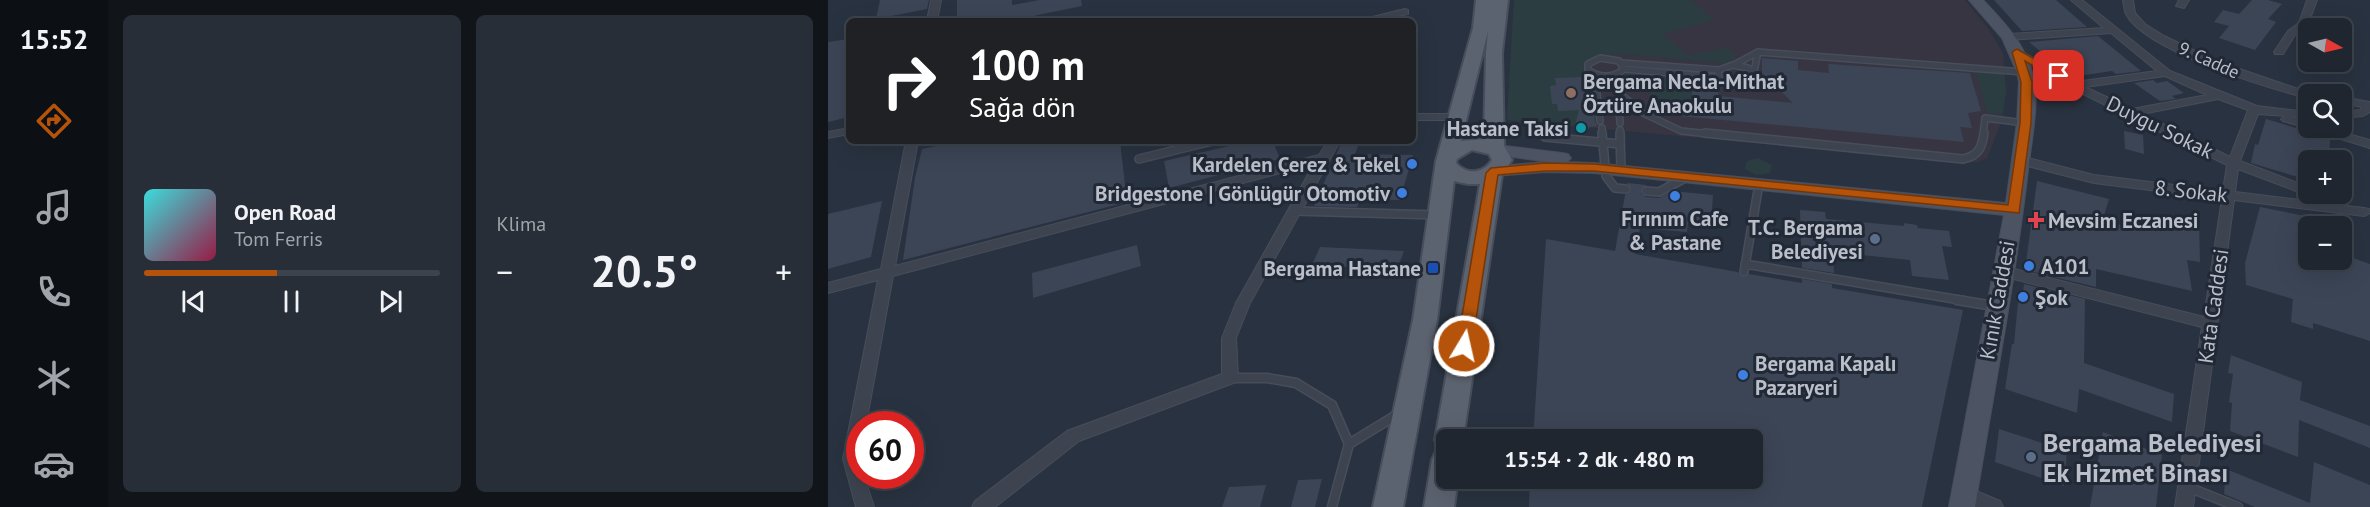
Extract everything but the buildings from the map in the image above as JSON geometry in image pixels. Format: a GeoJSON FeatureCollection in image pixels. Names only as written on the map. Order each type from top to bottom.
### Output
{"type":"FeatureCollection","features":[{"type":"Feature","properties":{"kind":"main road"},"geometry":{"type":"LineString","coordinates":[[1388,507],[1425,320],[1448,161],[1481,28],[1484,0]]}},
{"type":"Feature","properties":{"kind":"main road"},"geometry":{"type":"LineString","coordinates":[[1451,429],[1493,172],[1502,160],[1495,149],[1494,53],[1500,0]]}},
{"type":"Feature","properties":{"kind":"main road","name":"Kınık Caddesi"},"geometry":{"type":"LineString","coordinates":[[1963,501],[2014,210],[2025,123],[2027,82],[2017,52],[2009,37],[1976,0]]}},
{"type":"Feature","properties":{"kind":"main road"},"geometry":{"type":"LineString","coordinates":[[1448,161],[1466,145],[1481,144],[1495,149],[1561,158],[1607,169]]}},
{"type":"Feature","properties":{"kind":"main road"},"geometry":{"type":"LineString","coordinates":[[1448,161],[1456,176],[1465,178],[1474,178],[1493,172],[1545,167],[1607,169],[2014,210]]}},
{"type":"Feature","properties":{"kind":"main road"},"geometry":{"type":"LineString","coordinates":[[1439,507],[1442,489]]}},
{"type":"Feature","properties":{"kind":"street"},"geometry":{"type":"LineString","coordinates":[[933,18],[936,0]]}},
{"type":"Feature","properties":{"kind":"street"},"geometry":{"type":"LineString","coordinates":[[1386,18],[1402,16],[1411,0]]}},
{"type":"Feature","properties":{"kind":"street"},"geometry":{"type":"LineString","coordinates":[[2076,0],[2166,73],[2219,96],[2298,122]]}},
{"type":"Feature","properties":{"kind":"street","name":"9. Cadde"},"geometry":{"type":"LineString","coordinates":[[2128,0],[2131,14],[2146,29],[2175,45],[2241,75],[2298,92]]}},
{"type":"Feature","properties":{"kind":"street"},"geometry":{"type":"LineString","coordinates":[[2278,52],[2292,33],[2303,24],[2312,0]]}},
{"type":"Feature","properties":{"kind":"street"},"geometry":{"type":"LineString","coordinates":[[2009,37],[2112,30]]}},
{"type":"Feature","properties":{"kind":"street","name":"Duygu Sokak"},"geometry":{"type":"LineString","coordinates":[[2017,52],[2073,85],[2233,163],[2298,187]]}},
{"type":"Feature","properties":{"kind":"street"},"geometry":{"type":"LineString","coordinates":[[2073,85],[2166,73]]}},
{"type":"Feature","properties":{"kind":"street"},"geometry":{"type":"LineString","coordinates":[[2130,113],[2219,96]]}},
{"type":"Feature","properties":{"kind":"street"},"geometry":{"type":"LineString","coordinates":[[2352,102],[2370,105]]}},
{"type":"Feature","properties":{"kind":"street"},"geometry":{"type":"LineString","coordinates":[[2352,115],[2363,113],[2370,105]]}},
{"type":"Feature","properties":{"kind":"street"},"geometry":{"type":"LineString","coordinates":[[2254,109],[2298,114]]}},
{"type":"Feature","properties":{"kind":"street","name":"Kata Caddesi"},"geometry":{"type":"LineString","coordinates":[[2184,507],[2233,163],[2254,109]]}},
{"type":"Feature","properties":{"kind":"street"},"geometry":{"type":"LineString","coordinates":[[1416,117],[1458,117]]}},
{"type":"Feature","properties":{"kind":"street"},"geometry":{"type":"LineString","coordinates":[[828,135],[846,132]]}},
{"type":"Feature","properties":{"kind":"street"},"geometry":{"type":"LineString","coordinates":[[2350,138],[2370,144]]}},
{"type":"Feature","properties":{"kind":"street"},"geometry":{"type":"LineString","coordinates":[[865,507],[851,459],[911,144]]}},
{"type":"Feature","properties":{"kind":"street"},"geometry":{"type":"LineString","coordinates":[[981,507],[1073,436],[1230,378],[1229,338],[1243,303],[1332,144]]}},
{"type":"Feature","properties":{"kind":"street"},"geometry":{"type":"LineString","coordinates":[[828,288],[1323,158]]}},
{"type":"Feature","properties":{"kind":"street","name":"8. Sokak"},"geometry":{"type":"LineString","coordinates":[[2020,160],[2094,179],[2367,213]]}},
{"type":"Feature","properties":{"kind":"street"},"geometry":{"type":"LineString","coordinates":[[2342,204],[2367,213]]}},
{"type":"Feature","properties":{"kind":"street"},"geometry":{"type":"LineString","coordinates":[[2002,271],[2211,324]]}},
{"type":"Feature","properties":{"kind":"street"},"geometry":{"type":"LineString","coordinates":[[1963,501],[1994,507]]}},
{"type":"Feature","properties":{"kind":"lane"},"geometry":{"type":"LineString","coordinates":[[1617,75],[1606,77],[1595,75],[1587,67],[1595,59],[1612,58],[1623,66],[1718,77],[1725,83],[1743,85],[1753,82],[1758,52]]}},
{"type":"Feature","properties":{"kind":"lane"},"geometry":{"type":"LineString","coordinates":[[1623,66],[1719,70],[1758,52],[2025,72]]}},
{"type":"Feature","properties":{"kind":"lane"},"geometry":{"type":"LineString","coordinates":[[1734,65],[1746,67],[1754,72]]}},
{"type":"Feature","properties":{"kind":"lane"},"geometry":{"type":"LineString","coordinates":[[1607,169],[1620,144],[1617,75],[1623,66]]}},
{"type":"Feature","properties":{"kind":"lane"},"geometry":{"type":"LineString","coordinates":[[1718,77],[1719,70]]}},
{"type":"Feature","properties":{"kind":"lane"},"geometry":{"type":"LineString","coordinates":[[1595,75],[1606,176],[1615,188],[1626,189]]}},
{"type":"Feature","properties":{"kind":"lane"},"geometry":{"type":"LineString","coordinates":[[1618,92],[1643,113],[1681,131],[1963,159],[1975,157],[1980,151],[1985,118],[2025,123]]}},
{"type":"Feature","properties":{"kind":"lane"},"geometry":{"type":"LineString","coordinates":[[1545,137],[1620,144]]}},
{"type":"Feature","properties":{"kind":"lane"},"geometry":{"type":"LineString","coordinates":[[1138,159],[1200,144]]}},
{"type":"Feature","properties":{"kind":"lane"},"geometry":{"type":"LineString","coordinates":[[1646,191],[1659,192],[1687,177]]}},
{"type":"Feature","properties":{"kind":"lane"},"geometry":{"type":"LineString","coordinates":[[1759,184],[1744,268],[1996,306]]}},
{"type":"Feature","properties":{"kind":"lane"},"geometry":{"type":"LineString","coordinates":[[1294,211],[1440,215]]}},
{"type":"Feature","properties":{"kind":"lane"},"geometry":{"type":"LineString","coordinates":[[1230,378],[1267,378],[1296,383],[1332,405],[1349,444],[1332,507]]}},
{"type":"Feature","properties":{"kind":"lane"},"geometry":{"type":"LineString","coordinates":[[1349,444],[1408,408]]}},
{"type":"Feature","properties":{"kind":"lane"},"geometry":{"type":"LineString","coordinates":[[2187,486],[2238,507]]}},
{"type":"Feature","properties":{"kind":"shaded area"},"geometry":{"type":"Polygon","coordinates":[[[1514,0],[1965,0],[1988,28],[2003,53],[2006,90],[2002,120],[1987,158],[1969,163],[1507,120],[1514,0]]]}},
{"type":"Feature","properties":{"kind":"shaded area"},"geometry":{"type":"Polygon","coordinates":[[[1514,0],[1691,0],[1714,20],[1662,34],[1689,56],[1724,48],[1733,52],[1735,57],[1730,62],[1721,63],[1613,53],[1612,58],[1607,57],[1587,67],[1595,75],[1600,121],[1591,120],[1589,127],[1507,120],[1514,0]]]}},
{"type":"Feature","properties":{"kind":"shaded area"},"geometry":{"type":"Polygon","coordinates":[[[1628,71],[1712,78],[1719,85],[1694,83],[1691,101],[1683,101],[1682,108],[1624,81],[1623,75],[1628,71]]]}},
{"type":"Feature","properties":{"kind":"shaded area"},"geometry":{"type":"Polygon","coordinates":[[[1976,72],[2004,74],[2006,90],[2003,114],[1987,113],[1976,72]]]}},
{"type":"Feature","properties":{"kind":"shaded area"},"geometry":{"type":"Polygon","coordinates":[[[1758,158],[1772,165],[1770,173],[1756,175],[1745,169],[1747,161],[1758,158]]]}},
{"type":"Feature","properties":{"kind":"place","name":"Bergama Necla-Mithat Öztüre Anaokulu"},"geometry":{"type":"Point","coordinates":[1571,93]}},
{"type":"Feature","properties":{"kind":"place","name":"Hastane Taksi"},"geometry":{"type":"Point","coordinates":[1581,128]}},
{"type":"Feature","properties":{"kind":"place","name":"Kardelen Çerez & Tekel"},"geometry":{"type":"Point","coordinates":[1412,164]}},
{"type":"Feature","properties":{"kind":"place","name":"Bridgestone | Gönlügür Otomotiv"},"geometry":{"type":"Point","coordinates":[1402,193]}},
{"type":"Feature","properties":{"kind":"place","name":"Fırınım Cafe & Pastane"},"geometry":{"type":"Point","coordinates":[1675,196]}},
{"type":"Feature","properties":{"kind":"place","name":"Mevsim Eczanesi"},"geometry":{"type":"Point","coordinates":[2036,220]}},
{"type":"Feature","properties":{"kind":"place","name":"T.C. Bergama Belediyesi"},"geometry":{"type":"Point","coordinates":[1875,239]}},
{"type":"Feature","properties":{"kind":"place","name":"A101"},"geometry":{"type":"Point","coordinates":[2029,266]}},
{"type":"Feature","properties":{"kind":"place","name":"Bergama Hastane"},"geometry":{"type":"Point","coordinates":[1433,268]}},
{"type":"Feature","properties":{"kind":"place","name":"Şok"},"geometry":{"type":"Point","coordinates":[2023,297]}},
{"type":"Feature","properties":{"kind":"place","name":"Bergama Kapalı Pazaryeri"},"geometry":{"type":"Point","coordinates":[1743,375]}},
{"type":"Feature","properties":{"kind":"place","name":"Bergama Belediyesi Ek Hizmet Binası"},"geometry":{"type":"Point","coordinates":[2031,457]}},
{"type":"Feature","properties":{"kind":"route"},"geometry":{"type":"LineString","coordinates":[[1464,346],[1492,173],[1495,171],[1545,167],[1594,168],[2014,210],[2025,123],[2027,82],[2017,52],[2059,76]]}}]}
